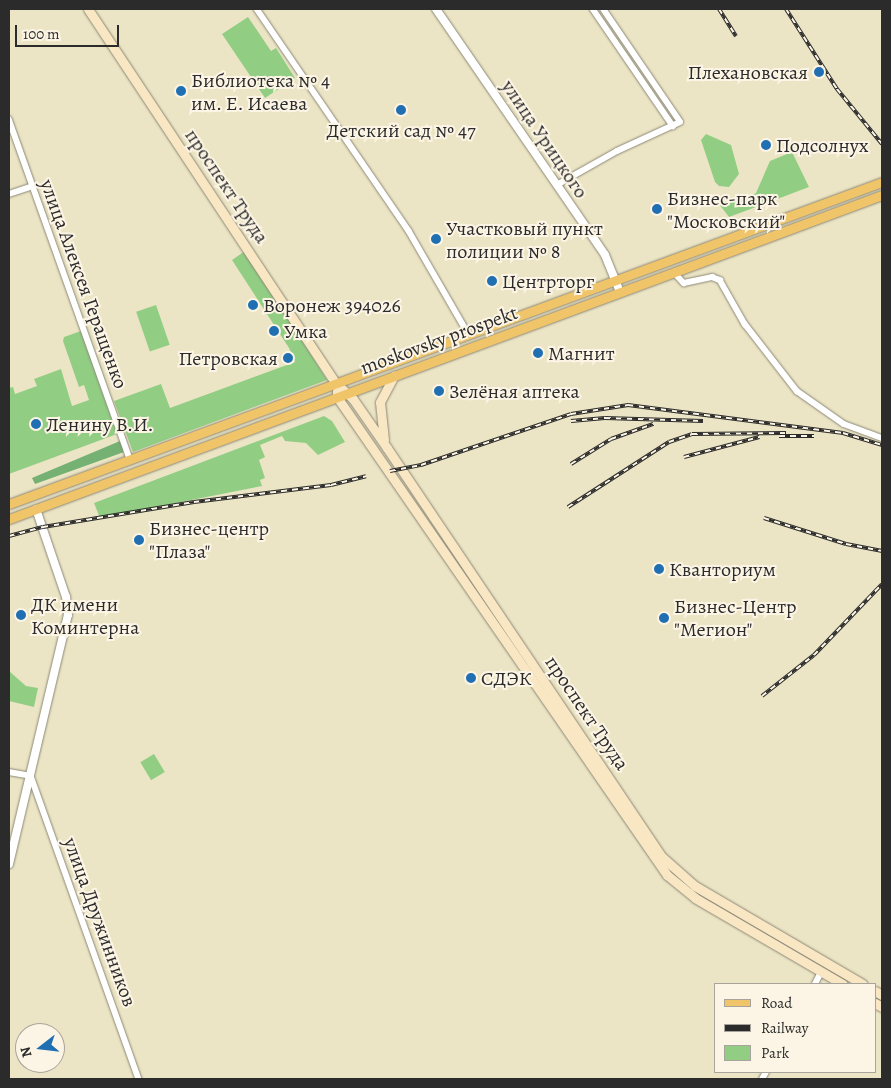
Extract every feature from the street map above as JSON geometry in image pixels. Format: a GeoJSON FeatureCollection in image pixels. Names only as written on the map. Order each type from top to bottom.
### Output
{"type":"FeatureCollection","features":[{"type":"Feature","properties":{"kind":"main road","name":"проспект Труда"},"geometry":{"type":"LineString","coordinates":[[88,9],[336,383],[342,395],[611,788],[674,869],[695,886],[861,983]]}},
{"type":"Feature","properties":{"kind":"main road","name":"moskovsky prospekt"},"geometry":{"type":"LineString","coordinates":[[9,504],[881,183]]}},
{"type":"Feature","properties":{"kind":"main road","name":"moskovsky prospekt"},"geometry":{"type":"LineString","coordinates":[[9,519],[882,195]]}},
{"type":"Feature","properties":{"kind":"main road"},"geometry":{"type":"LineString","coordinates":[[387,448],[381,428],[380,402],[394,376]]}},
{"type":"Feature","properties":{"kind":"main road","name":"проспект Труда"},"geometry":{"type":"LineString","coordinates":[[342,395],[387,448],[611,788],[655,861],[683,889],[841,983]]}},
{"type":"Feature","properties":{"kind":"main road"},"geometry":{"type":"LineString","coordinates":[[821,972],[827,962]]}},
{"type":"Feature","properties":{"kind":"street"},"geometry":{"type":"LineString","coordinates":[[257,9],[410,231],[469,335]]}},
{"type":"Feature","properties":{"kind":"street","name":"улица Урицкого"},"geometry":{"type":"LineString","coordinates":[[436,9],[605,255],[620,292]]}},
{"type":"Feature","properties":{"kind":"street"},"geometry":{"type":"LineString","coordinates":[[593,9],[673,126]]}},
{"type":"Feature","properties":{"kind":"street"},"geometry":{"type":"LineString","coordinates":[[557,185],[617,150],[680,122],[603,9]]}},
{"type":"Feature","properties":{"kind":"street","name":"улица Алексея Геращенко"},"geometry":{"type":"LineString","coordinates":[[9,119],[130,459]]}},
{"type":"Feature","properties":{"kind":"street"},"geometry":{"type":"LineString","coordinates":[[9,194],[32,187]]}},
{"type":"Feature","properties":{"kind":"street"},"geometry":{"type":"LineString","coordinates":[[674,272],[684,283],[712,277],[720,280],[745,324],[797,391],[844,424],[882,438]]}},
{"type":"Feature","properties":{"kind":"street"},"geometry":{"type":"LineString","coordinates":[[9,864],[68,615],[66,597],[36,509]]}},
{"type":"Feature","properties":{"kind":"street"},"geometry":{"type":"LineString","coordinates":[[9,772],[30,776]]}},
{"type":"Feature","properties":{"kind":"street","name":"улица Дружинников"},"geometry":{"type":"LineString","coordinates":[[30,776],[139,1079]]}},
{"type":"Feature","properties":{"kind":"street"},"geometry":{"type":"LineString","coordinates":[[815,983],[821,972]]}},
{"type":"Feature","properties":{"kind":"green space"},"geometry":{"type":"Polygon","coordinates":[[[248,17],[271,51],[276,48],[295,78],[265,98],[222,34],[248,17]]]}},
{"type":"Feature","properties":{"kind":"green space"},"geometry":{"type":"Polygon","coordinates":[[[706,134],[731,145],[739,174],[729,187],[719,186],[715,182],[701,140],[706,134]]]}},
{"type":"Feature","properties":{"kind":"green space"},"geometry":{"type":"Polygon","coordinates":[[[792,152],[809,187],[729,217],[715,199],[746,199],[756,193],[770,161],[792,152]]]}},
{"type":"Feature","properties":{"kind":"green space"},"geometry":{"type":"Polygon","coordinates":[[[245,251],[327,380],[133,452],[114,401],[161,384],[170,408],[295,362],[289,348],[232,260],[245,251]]]}},
{"type":"Feature","properties":{"kind":"green space"},"geometry":{"type":"Polygon","coordinates":[[[156,305],[170,345],[150,352],[136,312],[156,305]]]}},
{"type":"Feature","properties":{"kind":"green space"},"geometry":{"type":"Polygon","coordinates":[[[81,331],[117,434],[9,474],[9,388],[13,387],[15,394],[37,386],[34,379],[61,369],[72,406],[89,400],[84,385],[79,387],[63,341],[64,337],[81,331]]]}},
{"type":"Feature","properties":{"kind":"green space"},"geometry":{"type":"Polygon","coordinates":[[[324,416],[332,421],[345,442],[318,455],[306,443],[285,441],[282,436],[260,445],[265,457],[259,460],[265,478],[260,480],[262,486],[100,518],[94,503],[324,416]]]}},
{"type":"Feature","properties":{"kind":"green space"},"geometry":{"type":"Polygon","coordinates":[[[120,441],[124,452],[35,484],[32,478],[120,441]]]}},
{"type":"Feature","properties":{"kind":"green space"},"geometry":{"type":"Polygon","coordinates":[[[9,671],[26,686],[38,688],[34,707],[9,701],[9,671]]]}},
{"type":"Feature","properties":{"kind":"green space"},"geometry":{"type":"Polygon","coordinates":[[[154,754],[165,772],[151,780],[140,762],[154,754]]]}},
{"type":"Feature","properties":{"kind":"railway"},"geometry":{"type":"LineString","coordinates":[[719,9],[736,36]]}},
{"type":"Feature","properties":{"kind":"railway"},"geometry":{"type":"LineString","coordinates":[[786,9],[837,89],[882,144]]}},
{"type":"Feature","properties":{"kind":"railway"},"geometry":{"type":"LineString","coordinates":[[390,471],[421,465],[571,414],[628,405],[843,433],[882,445]]}},
{"type":"Feature","properties":{"kind":"railway"},"geometry":{"type":"LineString","coordinates":[[571,421],[605,418],[703,421]]}},
{"type":"Feature","properties":{"kind":"railway"},"geometry":{"type":"LineString","coordinates":[[571,464],[611,439],[653,424]]}},
{"type":"Feature","properties":{"kind":"railway"},"geometry":{"type":"LineString","coordinates":[[568,507],[669,442],[692,434],[786,433]]}},
{"type":"Feature","properties":{"kind":"railway"},"geometry":{"type":"LineString","coordinates":[[779,436],[814,436]]}},
{"type":"Feature","properties":{"kind":"railway"},"geometry":{"type":"LineString","coordinates":[[684,457],[759,437]]}},
{"type":"Feature","properties":{"kind":"railway"},"geometry":{"type":"LineString","coordinates":[[9,536],[43,527],[194,502],[331,485],[366,476]]}},
{"type":"Feature","properties":{"kind":"railway"},"geometry":{"type":"LineString","coordinates":[[764,518],[846,544],[882,551]]}},
{"type":"Feature","properties":{"kind":"railway"},"geometry":{"type":"LineString","coordinates":[[762,696],[814,655],[882,584]]}},
{"type":"Feature","properties":{"kind":"place","name":"Плехановская"},"geometry":{"type":"Point","coordinates":[819,72]}},
{"type":"Feature","properties":{"kind":"place","name":"Библиотека № 4 им. Е. Исаева"},"geometry":{"type":"Point","coordinates":[181,91]}},
{"type":"Feature","properties":{"kind":"place","name":"Детский сад № 47"},"geometry":{"type":"Point","coordinates":[401,110]}},
{"type":"Feature","properties":{"kind":"place","name":"Подсолнух"},"geometry":{"type":"Point","coordinates":[766,145]}},
{"type":"Feature","properties":{"kind":"place","name":"Бизнес-парк \"Московский\""},"geometry":{"type":"Point","coordinates":[657,209]}},
{"type":"Feature","properties":{"kind":"place","name":"Участковый пункт полиции № 8"},"geometry":{"type":"Point","coordinates":[436,239]}},
{"type":"Feature","properties":{"kind":"place","name":"Центрторг"},"geometry":{"type":"Point","coordinates":[492,281]}},
{"type":"Feature","properties":{"kind":"place","name":"Воронеж 394026"},"geometry":{"type":"Point","coordinates":[253,305]}},
{"type":"Feature","properties":{"kind":"place","name":"Умка"},"geometry":{"type":"Point","coordinates":[274,331]}},
{"type":"Feature","properties":{"kind":"place","name":"Магнит"},"geometry":{"type":"Point","coordinates":[538,353]}},
{"type":"Feature","properties":{"kind":"place","name":"Петровская"},"geometry":{"type":"Point","coordinates":[288,358]}},
{"type":"Feature","properties":{"kind":"place","name":"Зелёная аптека"},"geometry":{"type":"Point","coordinates":[439,391]}},
{"type":"Feature","properties":{"kind":"place","name":"Ленину В.И."},"geometry":{"type":"Point","coordinates":[36,424]}},
{"type":"Feature","properties":{"kind":"place","name":"Бизнес-центр \"Плаза\""},"geometry":{"type":"Point","coordinates":[139,540]}},
{"type":"Feature","properties":{"kind":"place","name":"Кванториум"},"geometry":{"type":"Point","coordinates":[659,569]}},
{"type":"Feature","properties":{"kind":"place","name":"ДК имени Коминтерна"},"geometry":{"type":"Point","coordinates":[21,615]}},
{"type":"Feature","properties":{"kind":"place","name":"Бизнес-Центр \"Мегион\""},"geometry":{"type":"Point","coordinates":[664,618]}},
{"type":"Feature","properties":{"kind":"place","name":"СДЭК"},"geometry":{"type":"Point","coordinates":[471,678]}}]}
